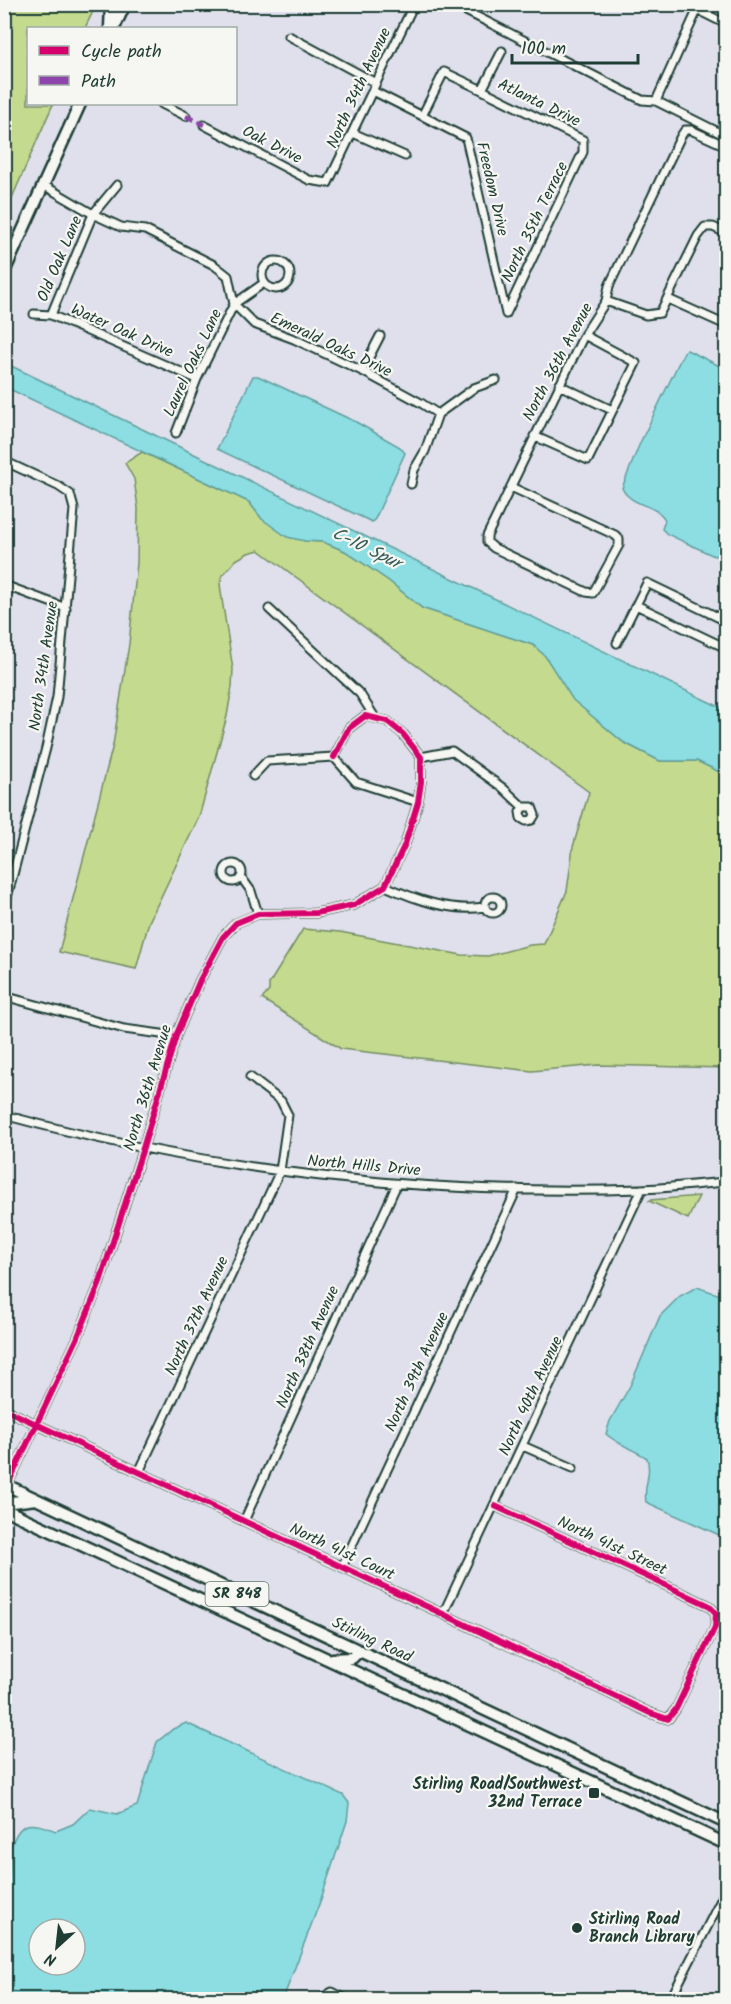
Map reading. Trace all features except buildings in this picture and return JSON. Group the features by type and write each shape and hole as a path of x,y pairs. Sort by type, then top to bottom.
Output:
{"main road":[{"path":"111,4 112,27"},
{"path":"113,27 125,4"},
{"path":"4,272 45,186 80,105"},
{"name":"Stirling Road","path":"6,1485 726,1823"},
{"path":"4,1503 36,1499"},
{"name":"SR 848","path":"4,1509 726,1844"},
{"path":"328,1659 352,1658 359,1651"},
{"path":"458,1719 466,1701"}],"street":[{"name":"North 34th Avenue","path":"328,183 414,4"},
{"path":"452,4 642,100 656,101 726,136"},
{"path":"686,4 699,7 726,24"},
{"path":"656,101 699,7"},
{"path":"289,36 376,83"},
{"path":"482,90 502,51"},
{"name":"Atlanta Drive","path":"422,116 444,72 584,140"},
{"name":"Freedom Drive","path":"373,91 466,138 506,314"},
{"path":"164,105 186,116"},
{"name":"Oak Drive","path":"204,125 309,180 328,183"},
{"name":"North 36th Avenue","path":"511,487 615,535 619,539 619,545 593,593 586,592 494,548 487,542 487,536 584,335 606,301 609,286 681,136 685,130 691,130 726,146"},
{"path":"353,133 405,156"},
{"name":"North 35th Terrace","path":"506,314 583,152 584,140"},
{"name":"Old Oak Lane","path":"51,315 93,214 117,185"},
{"path":"45,186 93,214 121,226 145,230 214,265 228,276 234,304"},
{"path":"606,301 646,315 660,313 698,236 705,227 713,227 726,233"},
{"name":"Laurel Oaks Lane","path":"279,261 288,267 290,278 284,287 273,289 264,283 262,272 268,263 279,261"},
{"name":"Laurel Oaks Lane","path":"176,434 197,379 234,304 264,283"},
{"path":"668,299 726,326"},
{"name":"Emerald Oaks Drive","path":"234,304 254,324 294,339 362,371 438,414"},
{"name":"Water Oak Drive","path":"34,314 51,315 197,379"},
{"path":"534,436 588,460 636,363 584,335"},
{"path":"362,371 380,336"},
{"path":"411,484 414,470 425,451 438,414 474,388 496,380"},
{"path":"559,385 612,410"},
{"name":"North 34th Avenue","path":"4,460 70,494 74,509 57,697 46,748 8,884 4,909"},
{"path":"617,643 647,584 726,621"},
{"path":"4,585 66,608"},
{"path":"636,605 726,648"},
{"path":"269,609 360,694 374,717"},
{"path":"334,757 349,728 365,716 387,721 403,734 421,757 421,783 418,802 405,844 385,886 414,899 466,910 485,907"},
{"path":"421,757 452,751 503,788 523,807"},
{"path":"253,776 267,761 334,757"},
{"path":"334,757 356,782 418,802"},
{"path":"241,877 251,891 258,915"},
{"name":"North 36th Avenue","path":"6,1485 77,1339 99,1285 176,1036 200,980 223,937 236,923 258,915 316,913 354,905 385,886"},
{"path":"4,996 124,1029 176,1036"},
{"name":"North 37th Avenue","path":"139,1472 280,1171 288,1115 281,1101 250,1077"},
{"name":"North Hills Drive","path":"4,1114 143,1148 280,1171 397,1184 517,1189 642,1189 726,1182"},
{"name":"North 38th Avenue","path":"244,1521 397,1184"},
{"name":"North 39th Avenue","path":"342,1567 517,1189"},
{"name":"North 40th Avenue","path":"443,1614 642,1189"},
{"name":"North 41st Court","path":"4,1409 650,1713 669,1719"},
{"path":"523,1446 573,1468"},
{"name":"North 41st Street","path":"495,1506 708,1605 716,1612 715,1627 669,1719"},
{"path":"670,2000 726,1890"},
{"path":"319,2000 332,1992 348,2000"}],"green space":[{"path":"5,4 96,5 85,27 27,27 27,105 53,105 5,214"},
{"path":"142,452 249,502 262,519 305,541 323,542 345,551 389,581 422,608 533,645 545,655 574,700 623,742 660,761 697,761 726,775 726,1068 598,1065 532,1071 341,1049 262,999 269,991 269,984 303,929 340,932 462,955 488,956 530,945 544,944 567,891 573,847 589,792 259,550 236,560 222,576 220,584 233,669 227,716 199,817 149,922 136,969 59,952 113,745 129,644 137,563 138,508 134,479 125,463"},
{"path":"699,1196 688,1219 649,1201 650,1200"}],"water":[{"path":"687,350 726,369 726,537 718,555 714,556 667,534 662,529 665,520 661,515 631,499 622,488 640,443"},
{"name":"C-10 Spur","path":"5,363 726,710 726,775 697,761 660,761 623,742 573,700 545,656 533,645 422,608 389,581 345,551 323,542 287,537 262,519 249,502 5,387"},
{"path":"253,376 258,376 356,422 400,447 405,453 372,522 217,449"},
{"path":"697,1287 726,1297 726,1538 646,1502 649,1470 647,1458 606,1434 610,1421 630,1386 660,1316 680,1296"},
{"path":"186,1723 343,1795 349,1803 347,1821 321,1899 283,1999 5,1999 11,1847 18,1831 34,1824 56,1831 73,1824 90,1808 117,1814 137,1806 157,1742 173,1729"}],"marked path":[{"path":"186,116 204,125"}],"cycle path":[{"path":"7,1486 77,1339 99,1285 176,1036 200,980 223,937 236,923 258,914 316,913 354,905 385,886 405,844 418,802 421,757 403,734 387,721 365,716 349,728 334,757"},
{"path":"4,1409 650,1713 668,1719 676,1709 715,1627 716,1613 708,1605 495,1506"}],"place":[{"name":"Stirling Road/Southwest 32nd Terrace","path":"594,1793"},
{"name":"Stirling Road Branch Library","path":"577,1928"}]}
